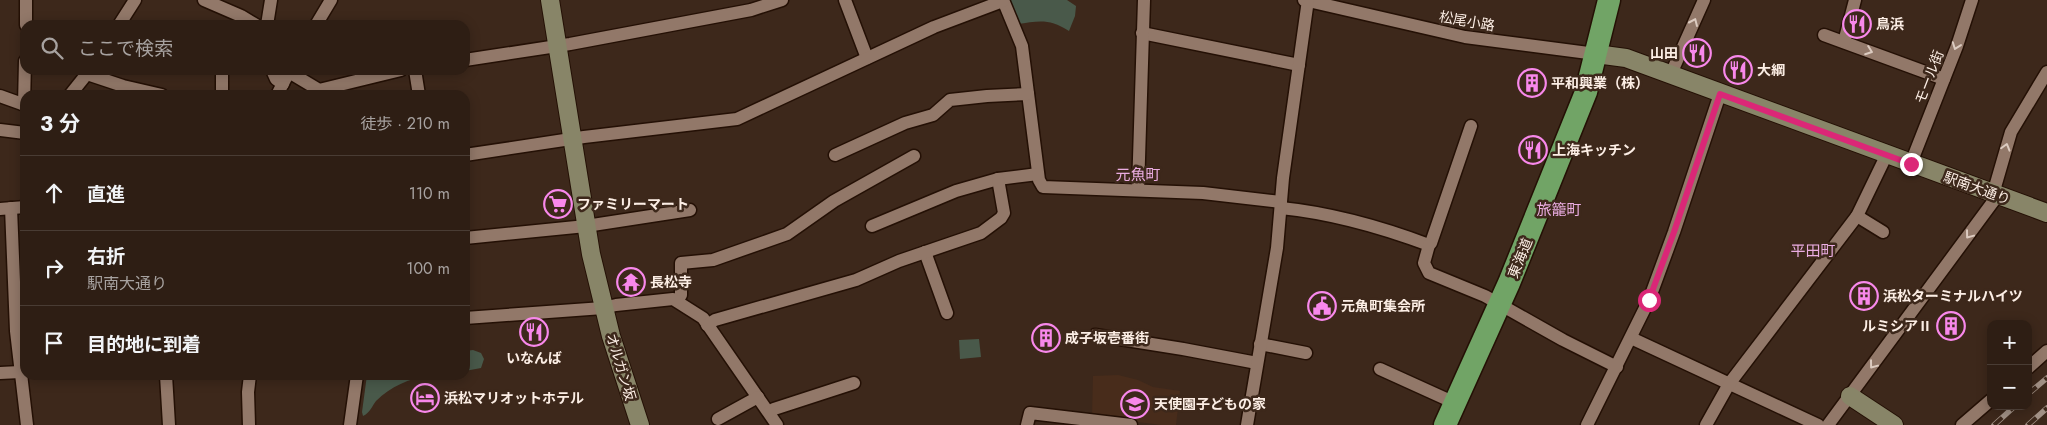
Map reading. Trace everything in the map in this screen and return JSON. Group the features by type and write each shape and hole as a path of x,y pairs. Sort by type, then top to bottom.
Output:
{"highway":[{"name":"東海道","path":"1445,425 1500,304 1586,92 1609,0"}],"street":[{"path":"26,0 26,20"},
{"path":"122,20 135,0"},
{"path":"204,0 239,20"},
{"path":"267,20 272,0"},
{"path":"319,20 331,0"},
{"name":"オルガン坂","path":"550,0 586,226 603,308 620,368 640,425"},
{"path":"470,59 558,46 751,10 782,0"},
{"path":"845,0 868,58"},
{"path":"470,154 572,139 737,119 934,27 1003,0 1022,46 1038,174 1043,186 1203,193 1281,205 1334,216 1405,236 1428,245"},
{"path":"1138,190 1144,0"},
{"path":"1247,425 1277,248 1307,0"},
{"name":"松尾小路","path":"1307,0 1465,37 1596,54"},
{"path":"1670,76 1704,0"},
{"path":"1844,42 1855,0"},
{"name":"モール街","path":"1911,164 1972,0"},
{"path":"1142,33 1299,65"},
{"path":"1824,35 1944,79"},
{"name":"駅南大通り","path":"1596,54 1626,58 1670,76 2047,213"},
{"path":"1828,425 1996,194 2011,132 2047,72"},
{"path":"25,75 25,90"},
{"path":"74,90 87,75"},
{"path":"96,75 123,86 140,90"},
{"path":"222,75 222,90"},
{"path":"274,75 276,79 283,84"},
{"path":"279,90 287,75"},
{"path":"295,75 319,90 380,75"},
{"path":"416,75 418,90"},
{"path":"834,155 905,123 933,115 950,100 1028,94"},
{"path":"1587,425 1649,300 1720,94"},
{"path":"0,96 20,103"},
{"path":"1471,126 1431,243 1428,245 1424,263 1429,273 1500,304 1563,340 1617,367"},
{"path":"0,130 20,132"},
{"path":"1706,425 1729,384 1857,216 1887,154"},
{"path":"677,301 681,295 681,263 713,260 786,234 834,200 914,156"},
{"path":"872,226 956,191 998,179 1038,174"},
{"path":"707,325 715,320 856,280 925,252 982,233 1001,218 1004,213 998,179"},
{"path":"20,207 6,208 20,350"},
{"path":"470,238 586,226 690,210"},
{"path":"1857,216 1883,232"},
{"path":"925,252 948,313"},
{"path":"470,318 603,308 673,298 703,318 777,425"},
{"path":"1095,335 1257,363"},
{"path":"1631,338 1818,425"},
{"path":"1260,344 1306,353"},
{"path":"2032,365 2047,352"},
{"path":"1380,369 1455,403"},
{"path":"0,373 20,370"},
{"path":"23,380 27,425"},
{"path":"166,380 169,425"},
{"path":"249,380 249,425"},
{"path":"350,425 356,380"},
{"path":"769,412 854,383"},
{"path":"1850,396 1894,425"},
{"path":"718,419 758,397"},
{"path":"1962,425 1987,403"},
{"path":"1027,425 1030,413 1131,425"}],"shaded area":[{"name":"天使園子どもの家","path":"1118,375 1138,380 1153,387 1180,391 1176,425 1161,425 1092,416 1093,376"}],"green space":[{"path":"1007,0 1067,0 1076,6 1075,16 1069,31 1050,22 1038,21 1017,24"},
{"path":"979,339 981,357 960,359 959,340"},
{"path":"470,350 481,353 484,359 481,368 470,370"},
{"path":"366,380 410,380 394,387 382,396 365,415 363,416"}],"railway":[{"path":"2032,391 2047,378"},
{"path":"2028,425 2047,408"},
{"path":"1994,425 2011,410"}],"place":[{"name":"鳥浜","path":"1857,24"},
{"name":"山田","path":"1697,53"},
{"name":"大綱","path":"1738,70"},
{"name":"平和興業（株）","path":"1532,83"},
{"name":"上海キッチン","path":"1533,150"},
{"name":"ファミリーマート","path":"558,204"},
{"name":"長松寺","path":"631,282"},
{"name":"浜松ターミナルハイツ","path":"1864,296"},
{"name":"元魚町集会所","path":"1322,306"},
{"name":"ルミシアⅡ","path":"1951,326"},
{"name":"いなんば","path":"534,332"},
{"name":"成子坂壱番街","path":"1046,338"},
{"name":"浜松マリオットホテル","path":"425,398"},
{"name":"天使園子どもの家","path":"1135,404"}],"district":[{"name":"元魚町","path":"1138,175"},
{"name":"旅籠町","path":"1559,210"},
{"name":"平田町","path":"1813,251"}],"route":[{"path":"1649,300 1720,94 1911,164"}]}
